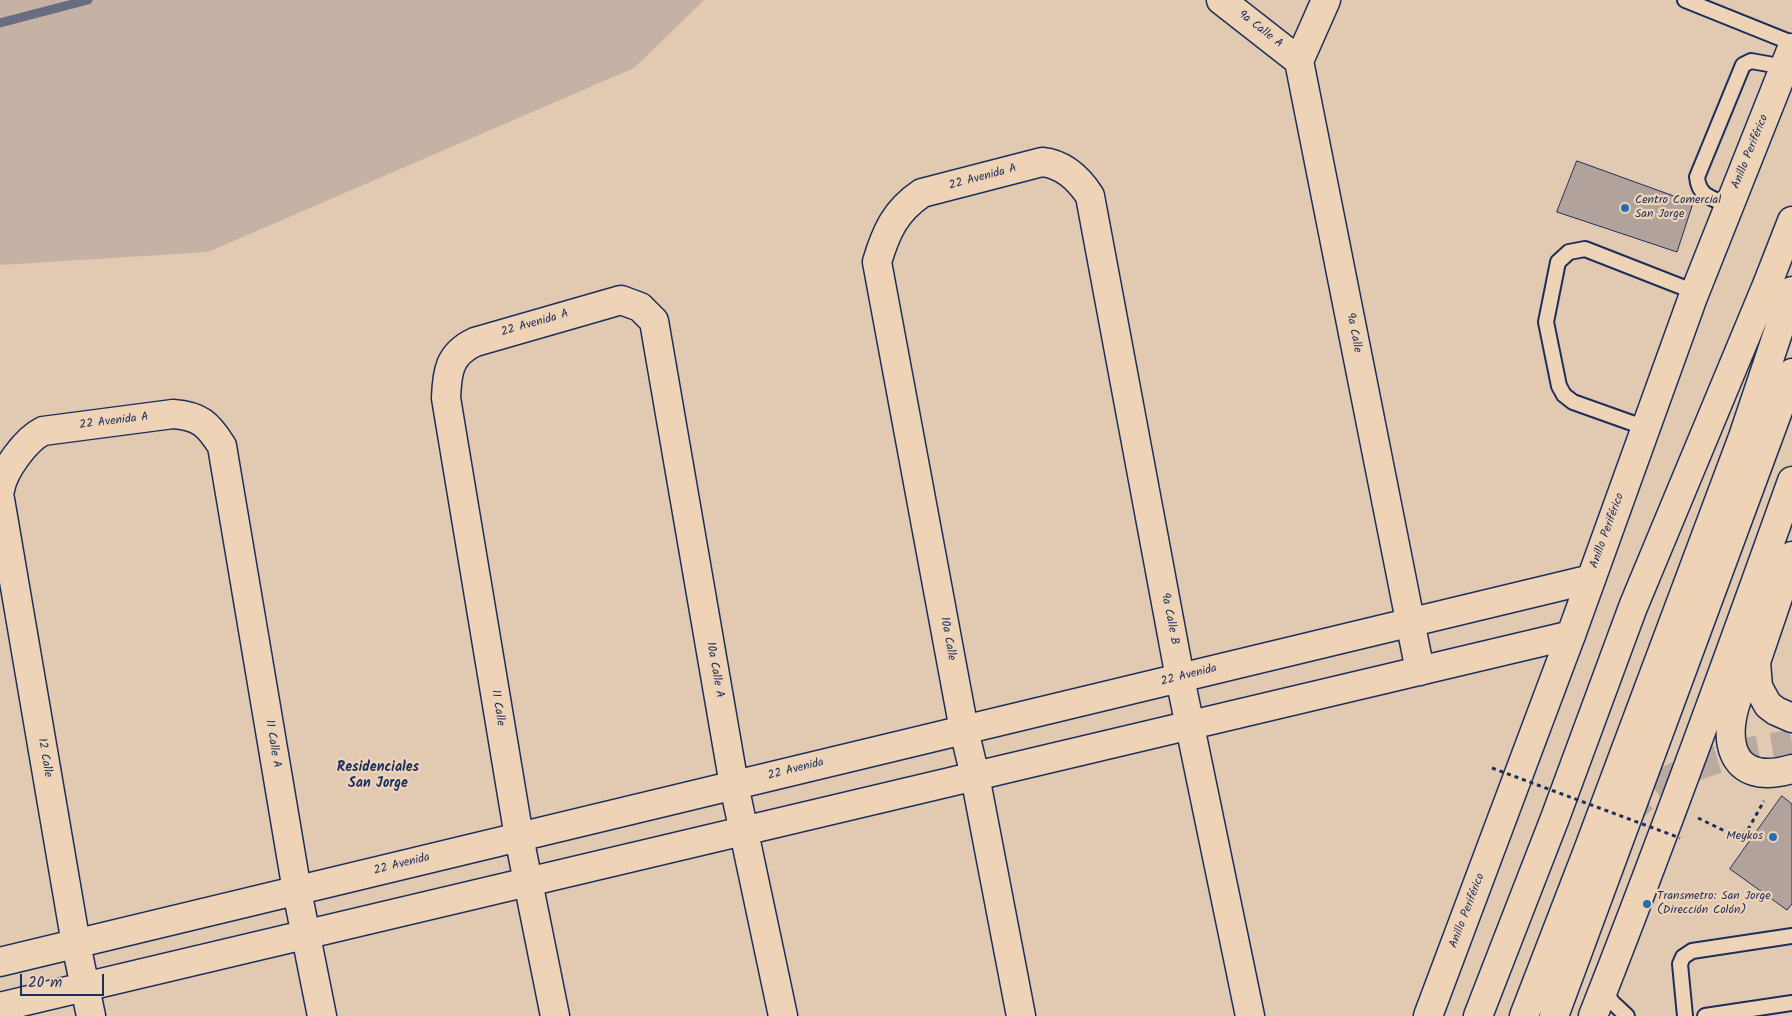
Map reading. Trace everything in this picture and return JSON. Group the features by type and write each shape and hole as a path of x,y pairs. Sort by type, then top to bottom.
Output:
{"main road":[{"name":"9a Calle A","path":"1221,0 1299,61"},
{"path":"1299,61 1326,0"},
{"name":"Anillo Periférico","path":"1428,1016 1571,636 1695,292 1790,53"},
{"name":"9a Calle","path":"1299,61 1420,671"},
{"name":"22 Avenida A","path":"877,262 882,244 896,217 906,206 922,194 1042,162 1059,166 1078,180 1090,196 1095,221"},
{"path":"1478,1016 1633,607 1767,285 1792,220"},
{"name":"9a Calle B","path":"1095,221 1180,678 1250,1016"},
{"name":"10a Calle","path":"877,262 964,730 975,776 1021,1016"},
{"path":"1524,1016 1743,437 1792,291"},
{"name":"22 Avenida A","path":"446,398 447,373 450,366 464,348 475,342 621,300 640,307 654,321"},
{"name":"10a Calle A","path":"654,321 734,785 783,1016"},
{"path":"1554,1016 1792,372"},
{"name":"11 Calle","path":"446,398 519,837 555,1016"},
{"name":"22 Avenida A","path":"0,490 3,478 13,461 40,432 173,414 196,418 210,429 222,446 227,471"},
{"name":"11 Calle A","path":"227,471 296,891 322,1016"},
{"path":"1593,1016 1686,776 1792,481"},
{"name":"12 Calle","path":"0,499 76,944 91,1016"},
{"path":"1786,771 1768,773 1748,770 1736,758 1730,741 1732,716 1741,689 1756,662 1792,556"},
{"name":"22 Avenida","path":"0,962 1591,579"},
{"path":"0,1007 1571,636"},
{"path":"1756,662 1758,687 1768,704 1776,711 1792,718"},
{"path":"1587,853 1620,820"}],"lane":[{"path":"1685,0 1790,53"},
{"path":"1729,206 1704,195 1698,188 1697,177 1743,65 1752,61 1790,53"},
{"path":"1646,428 1573,402 1564,395 1559,386 1546,322 1558,262 1569,252 1585,249 1695,292"},
{"path":"1685,1016 1680,964 1684,957 1692,951 1792,936"},
{"path":"1604,989 1612,1002 1627,1016"},
{"path":"1705,1016 1792,1003"}],"path":[{"path":"1492,768 1680,838"},
{"path":"1702,819 1735,836 1747,831 1786,771"}],"shaded area":[{"path":"0,0 704,0 634,68 208,252 0,265"}],"building":[{"name":"Centro Comercial San Jorge","path":"1577,161 1693,203 1677,252 1557,212"},
{"name":"Meykos","path":"1782,796 1792,804 1792,904 1787,910 1730,869"}],"waterway":[{"path":"0,23 88,0"}],"tunnel":[{"path":"1623,817 1658,787 1694,768 1758,749 1792,744"}],"place":[{"name":"Centro Comercial San Jorge","path":"1625,208"},
{"name":"Meykos","path":"1773,837"},
{"name":"Transmetro: San Jorge (Dirección Colón)","path":"1647,904"}],"district":[{"name":"Residenciales San Jorge","path":"378,778"}]}
